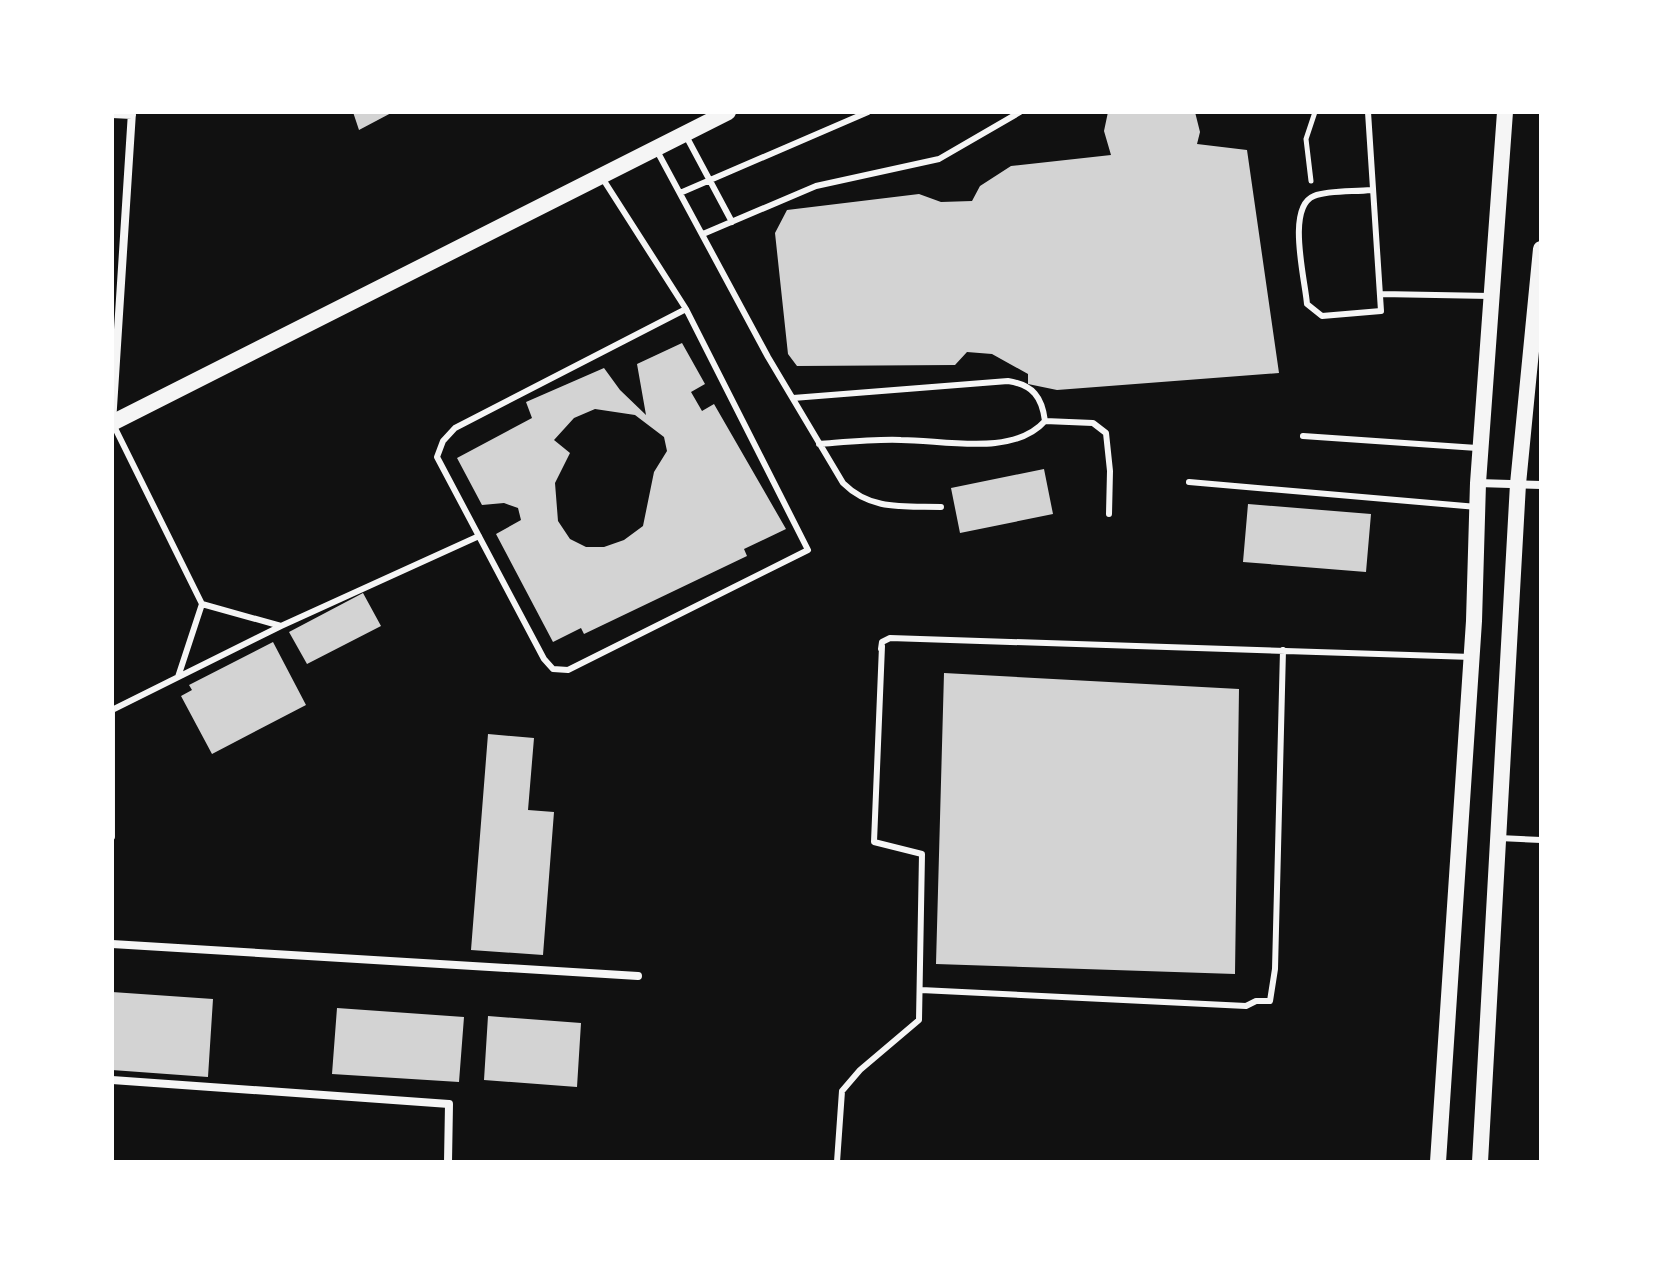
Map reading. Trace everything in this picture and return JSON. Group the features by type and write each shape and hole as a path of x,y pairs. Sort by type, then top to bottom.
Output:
{"main road":[{"path":"112,423 728,112"},
{"path":"1438,1162 1472,657 1478,483 1505,112"},
{"path":"1480,1162 1518,484 1541,249"}],"street":[{"path":"112,114 132,114 112,423"},
{"path":"1478,483 1541,485"},
{"path":"112,944 638,976"},
{"path":"112,1080 449,1104 448,1162"}],"lane":[{"path":"680,193 868,112"},
{"path":"703,234 816,186 939,159 1020,112"},
{"path":"1368,112 1381,311 1322,316 1307,304 1298,219 1302,205 1314,196 1371,190"},
{"path":"685,134 732,222"},
{"path":"656,148 843,483 859,499 877,505 941,507"},
{"path":"601,176 686,309 808,550 568,670 553,669 544,659 437,457 443,441 455,428 686,309"},
{"path":"1381,294 1492,296"},
{"path":"793,398 1008,381 1023,384 1036,393 1045,421"},
{"path":"819,444 898,440 1009,441 1035,433 1045,421"},
{"path":"1045,421 1093,423 1106,433 1109,514"},
{"path":"112,423 202,604 178,677"},
{"path":"1303,436 1481,448"},
{"path":"1189,482 1477,507"},
{"path":"112,837 112,710 281,626 479,536"},
{"path":"202,604 281,626"},
{"path":"837,1162 842,1091 860,1070 919,1020 922,854 874,842 882,646 890,638 1472,657"},
{"path":"921,990 1246,1006 1256,1001 1270,1001 1275,969 1283,650"},
{"path":"1496,837 1541,840"}],"path":[{"path":"1314,196 1306,159 1306,139 1315,112"}],"building":[{"path":"353,112 393,112 359,130"},
{"path":"1108,112 1195,112 1200,132 1197,144 1247,150 1279,373 1057,390 1028,384 1028,374 992,354 967,352 955,365 797,366 788,354 775,233 787,210 919,194 941,202 972,201 980,186 1011,166 1111,155 1104,131"},
{"path":"682,343 705,384 691,392 702,411 714,404 786,529 744,549 747,556 584,634 581,628 553,642 496,534 521,520 518,508 504,503 482,505 457,458 532,418 526,402 604,368 620,390 646,415 637,364","holes":["595,409 635,415 664,437 667,451 654,472 643,526 624,540 604,547 586,547 570,539 558,521 555,483 570,453 554,440 574,418"]},
{"path":"1044,469 1053,514 960,533 951,488"},
{"path":"1248,504 1371,514 1366,572 1243,562"},
{"path":"363,593 381,626 307,664 289,632"},
{"path":"273,642 306,705 212,754 181,696 192,690 189,685"},
{"path":"944,673 1239,689 1235,974 936,964"},
{"path":"488,734 534,738 528,810 554,812 543,955 471,950"},
{"path":"112,992 213,999 208,1077 112,1070"},
{"path":"337,1008 464,1017 459,1082 332,1074"},
{"path":"488,1016 581,1023 577,1087 484,1080"}]}
